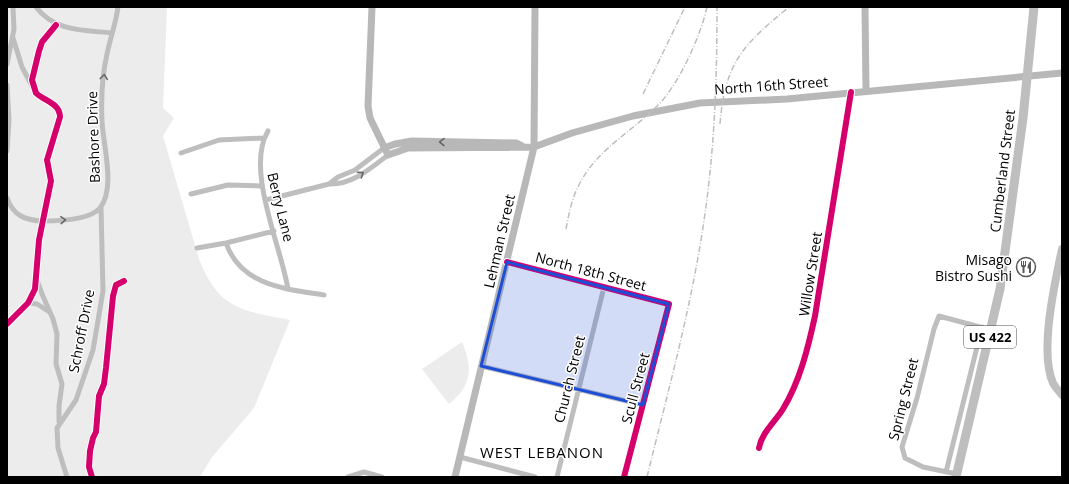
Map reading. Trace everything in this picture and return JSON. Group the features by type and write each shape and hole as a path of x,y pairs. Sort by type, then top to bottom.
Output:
{"highway":[{"name":"Cumberland Street","path":"957,476 991,330 1005,260 1034,7"}],"main road":[{"path":"372,7 368,106 370,118 386,151"},
{"name":"Lehman Street","path":"455,477 534,147 536,7"},
{"path":"865,7 866,91"},
{"name":"North 16th Street","path":"386,151 408,148 513,149 522,146 534,147 603,124 669,108 700,103 786,99 1062,74"}],"street":[{"path":"7,64 12,37 13,7"},
{"path":"36,7 44,17 56,25 112,33"},
{"name":"Bashore Drive","path":"100,207 106,196 108,180 102,121 103,84 106,56 118,7"},
{"path":"30,78 42,42 56,25"},
{"path":"7,324 28,303 35,289 42,221 51,181 47,160 58,124 60,111 53,104 40,97 34,89 12,37"},
{"path":"7,85 9,120 7,151"},
{"name":"Willow Street","path":"759,448 762,438 783,409 808,348 815,316 851,92"},
{"name":"Berry Lane","path":"268,131 264,138 260,156 262,186 288,289"},
{"path":"181,153 219,140 264,138"},
{"name":"North 16th Street","path":"266,200 352,180 386,151"},
{"path":"191,194 228,185 262,186"},
{"path":"7,198 17,215 25,219 42,221 78,218 95,212 100,207"},
{"name":"Schroff Drive","path":"60,422 72,408 76,400 84,382 93,350 103,291 100,207"},
{"path":"197,248 226,243 274,231"},
{"path":"226,243 234,259 250,275 265,283 288,289 324,295"},
{"name":"North 18th Street","path":"507,262 669,304"},
{"name":"Schroff Drive","path":"37,277 57,334 56,364 62,384 58,410 60,422"},
{"name":"Church Street","path":"557,477 604,287"},
{"path":"28,303 37,304 50,312"},
{"name":"Scull Street","path":"624,477 669,304"},
{"name":"Spring Street","path":"957,476 923,467 905,458 902,448 917,398 934,329 939,316 982,327"},
{"path":"946,472 982,327 991,330"},
{"path":"481,366 643,405"},
{"path":"60,422 57,428 57,441 67,477"},
{"path":"460,458 535,477"},
{"path":"348,477 364,472 382,477"}],"highlighted area":[{"path":"507,262 669,304 643,405 481,366"}],"shaded area":[{"path":"7,7 167,7 163,108 174,118 163,136 199,259 214,288 233,304 258,314 290,320 254,408 212,457 200,477 7,477"},
{"path":"462,342 468,360 468,376 462,390 449,404 422,369"}],"waterway":[{"path":"1062,249 1052,298 1048,336 1049,370 1053,383 1062,395"}],"railway":[{"path":"643,94 685,7"},
{"path":"566,229 575,194 588,171 607,149 661,102 675,82 695,44 707,7"},
{"path":"647,477 688,308 701,240 709,181 713,132 716,82 717,7"},
{"path":"720,124 726,85 739,56 748,44 789,7"}],"cycle path":[{"path":"7,324 28,303 35,289 39,240 51,181 47,160 60,117 55,105 36,93 32,80 42,42 56,25"},
{"path":"759,448 763,437 780,414 789,398 803,364 815,316 851,92"},
{"path":"507,262 669,304 624,477"},
{"path":"92,477 89,467 90,451 96,432 99,396 104,384 113,296 116,285 124,281"}],"place":[{"name":"Misago Bistro Sushi","path":"1026,267"}],"district":[{"name":"WEST LEBANON","path":"542,452"}]}
